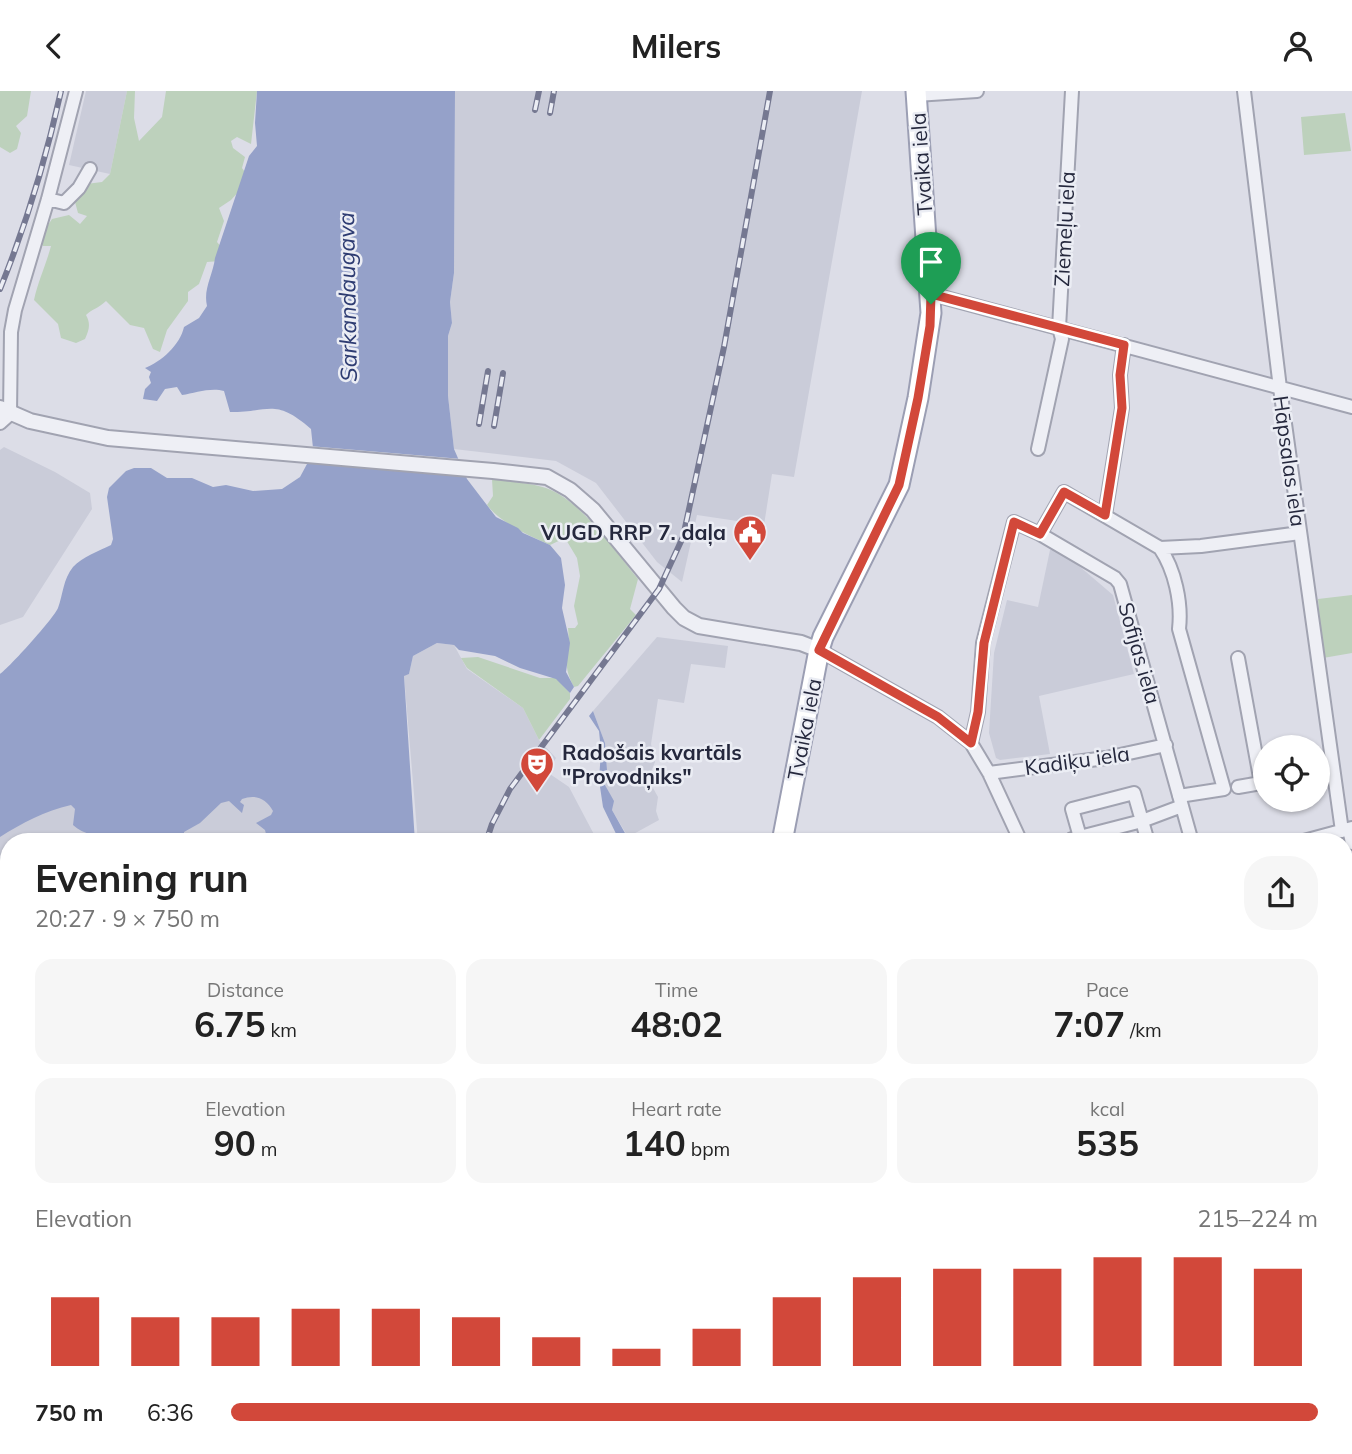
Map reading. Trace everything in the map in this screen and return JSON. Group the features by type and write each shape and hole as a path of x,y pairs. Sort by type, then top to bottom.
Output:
{"main road":[{"name":"Tvaika iela","path":"784,833 819,650 899,485 920,386 930,326 931,294 916,93"}],"street":[{"path":"76,91 10,332 3,415 108,438 548,477 584,501 674,608 691,623 712,630 801,643 819,650 938,717 971,743 989,773 1017,833"},
{"path":"916,93 977,91"},
{"name":"Ziemeļu iela","path":"1038,449 1062,339 1059,328 1072,91"},
{"name":"Hāpsalas iela","path":"1244,91 1280,388 1333,774 1348,829"},
{"path":"48,199 64,202 79,188 90,169"},
{"path":"931,294 1352,407"},
{"path":"1105,515 1122,408 1120,375 1124,345"},
{"path":"1040,534 1064,492 1160,548 1168,558 1181,610 1179,629 1224,789 1181,801 1142,821 1095,833"},
{"name":"Sofijas iela","path":"971,743 978,712 984,643 1014,522 1040,534 1115,578 1120,584 1190,833"},
{"path":"1160,548 1201,546 1300,533"},
{"path":"1238,658 1253,735"},
{"name":"Kadiķu iela","path":"989,773 1106,758 1166,745"},
{"path":"1238,787 1253,785"},
{"path":"1075,833 1072,810 1134,793 1145,833"}],"shaded area":[{"path":"86,91 127,91 110,174 69,165"},
{"path":"455,91 862,91 794,477 772,474 764,525 697,515 682,582 657,562 596,483 556,461 454,449 448,396 448,336 452,323 450,302 454,273"},
{"path":"4,447 90,493 92,509 23,617 0,625 0,450"},
{"path":"1058,548 1113,595 1134,674 1039,696 1050,754 1000,760 996,758 989,733 994,653 1007,600 1038,607 1050,550"},
{"path":"657,637 728,646 725,668 691,664 684,703 658,699 651,744 655,762 648,779 658,797 656,811 659,820 635,833 626,833 612,810 613,801 601,778 601,774 607,770 605,743 593,711"},
{"path":"437,643 454,645 467,669 523,708 539,740 556,758 547,772 569,787 593,833 417,833 404,675 409,674 413,656"},
{"path":"266,788 285,833 168,833 201,803"},
{"path":"74,795 114,833 0,833 0,824"}],"green space":[{"path":"0,91 31,91 27,116 16,126 21,133 17,149 10,153 0,147"},
{"path":"127,91 135,91 134,118 139,141 162,117 166,91 257,91 251,144 237,137 231,141 233,148 245,157 242,168 250,179 231,200 219,208 224,221 217,242 223,249 220,261 207,262 199,284 188,292 188,301 167,330 160,352 153,349 144,328 130,325 106,301 86,315 88,333 85,339 76,343 61,338 58,324 34,300 51,246 43,246 39,239 52,219 69,215 80,224 87,216 78,213 75,202 86,184 102,182 110,174"},
{"path":"1345,113 1351,151 1304,155 1301,117"},
{"path":"492,479 533,484 559,494 584,514 638,579 630,609 636,615 578,686 574,687 567,664 568,628 575,628 578,624 574,606 580,576 577,558 565,538 550,545 516,528 493,512 487,505 493,496"},
{"path":"1352,595 1352,653 1323,658 1318,599"},
{"path":"478,657 540,678 556,678 570,693 570,699 539,740 523,708 467,668 461,658"}],"water":[{"name":"Sarkandaugava","path":"257,91 455,91 454,273 450,302 452,323 448,336 448,396 454,449 467,479 496,517 550,545 561,558 565,585 562,608 570,643 566,672 574,687 570,693 556,679 520,668 495,656 459,650 454,645 437,643 413,656 409,674 404,676 414,833 266,833 256,823 271,815 273,811 264,800 251,797 240,802 244,805 242,813 229,801 221,803 200,823 184,833 88,833 73,825 75,809 71,805 34,818 7,833 0,833 0,674 31,643 55,613 73,567 86,557 111,545 113,539 107,497 109,488 126,471 151,468 167,478 192,478 213,487 226,485 253,491 282,489 300,477 313,448 311,429 299,419 289,413 272,409 230,412 224,391 208,390 182,395 177,387 165,389 157,401 143,399 145,389 151,383 151,372 145,368 169,352 184,327 199,318 207,306 207,288 215,258 249,156 257,146"},
{"path":"593,711 605,743 607,770 601,774 601,778 614,801 612,810 625,833 616,833 603,807 599,780 599,731 589,716"}],"pier":[{"path":"309,446 462,459 470,477 303,463"}],"railway":[{"path":"0,289 35,191 61,91"},
{"path":"535,110 539,91"},
{"path":"550,113 554,91"},
{"path":"489,833 510,789 659,589 683,537 724,347 770,91"},
{"path":"479,424 488,371"},
{"path":"494,426 503,373"}],"place":[{"name":"VUGD RRP 7. daļa","path":"750,562"},
{"name":"Radošais kvartāls \"Provodņiks\"","path":"537,794"}],"route":[{"path":"931,294 1124,345 1120,375 1122,408 1105,515 1064,492 1040,534 1014,522 984,643 978,712 971,743 938,717 819,650 899,485 918,398 931,304 931,294"}]}
